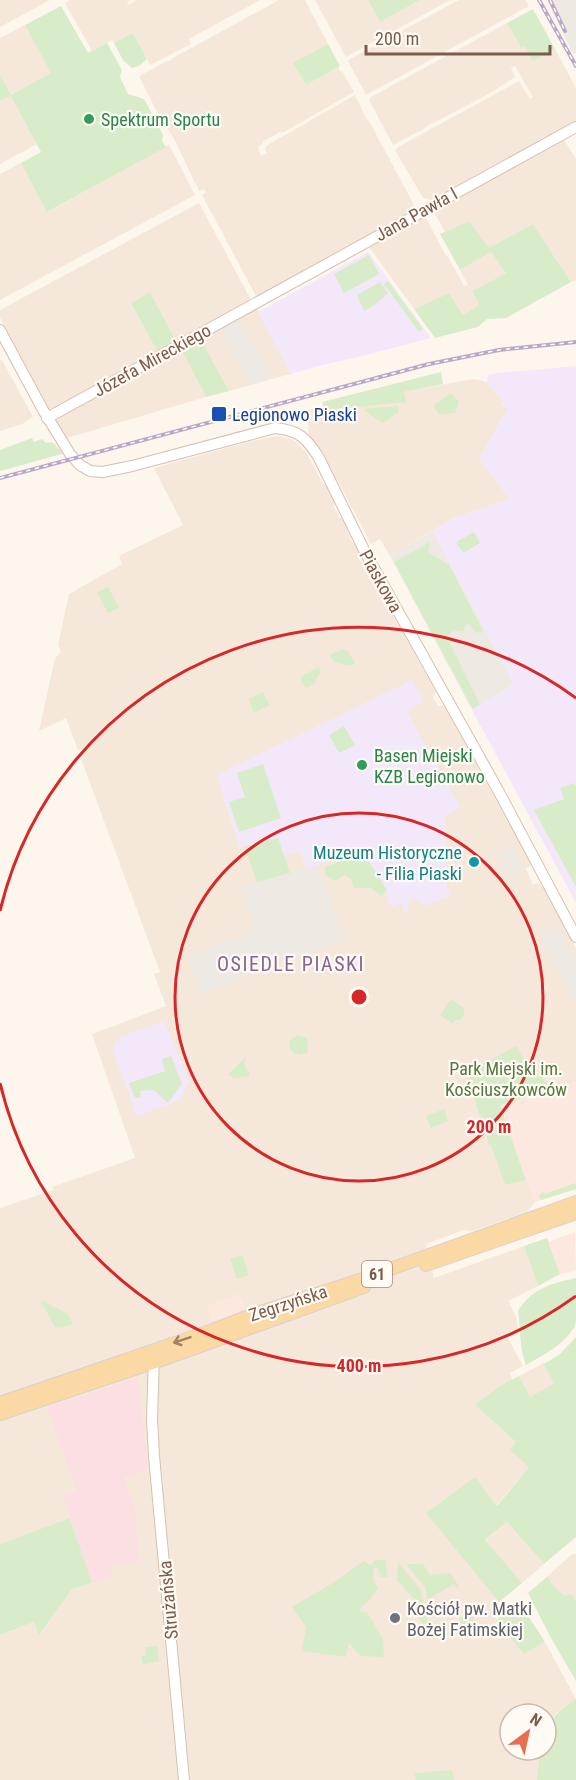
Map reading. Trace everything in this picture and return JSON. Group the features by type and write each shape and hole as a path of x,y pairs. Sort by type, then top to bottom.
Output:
{"main road":[{"name":"Zegrzyńska","path":"0,1414 254,1314 360,1280 576,1202"},
{"name":"Zegrzyńska","path":"0,1403 149,1357 576,1213"}],"street":[{"name":"Jana Pawła I","path":"256,303 576,127"},
{"name":"Józefa Mireckiego","path":"47,418 256,303"},
{"path":"0,330 47,418"},
{"name":"Piaskowa","path":"47,418 73,459 81,466 97,473 109,472 274,428 296,433 310,443 375,572 499,792 576,937"},
{"name":"Strużańska","path":"149,1357 154,1405 152,1419 184,1780"}],"shaded area":[{"path":"0,0 50,0 0,27"},
{"path":"71,0 131,0 127,2 128,5 137,0 260,0 189,39 191,44 150,65 133,33 114,43 112,40 92,51 65,3"},
{"path":"279,0 305,0 328,44 294,63 306,85 338,67 354,92 262,142 263,144 258,147 261,156 267,153 266,146 355,95 414,205 412,210 258,297 202,195 206,192 204,189 199,191 174,139 139,76"},
{"path":"315,0 368,0 380,22 420,0 450,0 346,57"},
{"path":"459,0 525,0 529,6 366,95 348,61"},
{"path":"547,0 576,0 576,53 573,54"},
{"path":"507,23 520,47 524,46 533,60 555,49 576,88 576,121 431,200 423,198 395,150 398,147 519,81 530,99 533,97 515,66 511,68 515,77 485,96 393,145 369,100"},
{"path":"25,25 52,73 11,95 0,75 0,38"},
{"path":"11,95 37,144 0,164 0,101"},
{"path":"564,140 576,159 576,280 571,282 533,224 489,249 469,221 445,232 434,212"},
{"path":"169,145 195,195 0,300 0,174 21,163 48,212"},
{"path":"199,203 251,300 176,341 150,292 131,303 157,351 52,409 48,407 0,317 0,310"},
{"path":"425,216 464,286 468,285 460,270 491,252 506,273 472,291 479,305 463,315 449,293 414,309 369,247"},
{"path":"368,252 431,338 291,374 258,312"},
{"path":"257,308 291,374 272,379 239,318"},
{"path":"239,318 272,379 251,385 220,328"},
{"path":"220,328 251,385 229,391 200,338"},
{"path":"181,349 206,397 67,438 56,420 57,416"},
{"path":"2,360 33,417 22,424 0,431 0,361"},
{"path":"576,366 576,903 472,710 514,684 433,531 454,518 510,499 479,459 508,409 501,404 504,400 486,383 489,374"},
{"path":"473,379 484,381 504,400 501,404 508,409 479,459 510,499 454,518 390,556 380,539 371,544 319,447 309,435 307,410"},
{"path":"278,436 291,439 306,452 334,500 334,507 359,551 359,559 375,583 436,692 433,697 438,706 444,706 530,863 526,868 533,885 538,883 546,890 576,948 576,1082 552,1090 540,1075 481,1118 489,1145 507,1185 527,1179 535,1202 527,1212 473,1231 464,1230 426,1244 434,1278 524,1246 538,1286 508,1301 516,1316 518,1330 507,1336 523,1366 510,1373 512,1380 498,1387 475,1405 517,1443 529,1467 496,1506 427,1513 499,1602 495,1622 524,1654 545,1642 576,1699 558,1712 558,1702 498,1702 498,1762 539,1762 537,1780 0,1780 0,1635 34,1622 40,1634 72,1589 92,1583 70,1519 0,1544 0,1208 135,1158 92,1034 166,1006 154,974 160,972 81,759 85,757 82,749 78,750 66,718 39,731 55,658 61,652 58,645 69,594 122,564 119,556 183,525 154,468"},
{"path":"433,531 514,684 472,710 390,556"},
{"path":"412,680 424,701 407,712 460,807 444,816 446,828 445,881 450,896 424,906 414,898 409,901 408,912 405,913 401,903 391,907 383,884 361,853 354,857 345,857 306,868 300,851 284,856 277,838 239,848 217,775"},
{"path":"512,845 524,866 523,869 507,875 496,854"},
{"path":"317,865 345,939 201,994 188,956 255,930 239,887"},
{"path":"557,926 560,933 566,930 568,934 562,937 570,952 576,949 576,954 572,956 576,963 576,1004 540,936"},
{"path":"164,1021 189,1081 180,1100 137,1116 113,1051 115,1043 120,1037"},
{"path":"576,1082 576,1189 535,1202 500,1105"},
{"path":"575,1232 576,1271 560,1274 549,1242"},
{"path":"239,1294 246,1310 213,1322 207,1306"},
{"path":"544,1363 555,1384 530,1398 519,1376"},
{"path":"138,1378 148,1469 124,1477 135,1511 139,1562 112,1565 113,1576 92,1583 63,1496 77,1491 47,1407"},
{"path":"507,1522 544,1564 522,1583 485,1541"},
{"path":"576,1554 576,1600 572,1594 565,1597 548,1576 571,1555"}],"green space":[{"path":"368,0 420,0 380,22"},
{"name":"Spektrum Sportu","path":"61,6 88,53 107,43 122,70 120,77 128,94 144,99 163,135 162,141 166,147 47,212 21,163 41,152 11,96 0,101 0,75 11,95 51,73 25,25"},
{"path":"533,9 555,49 533,61 524,46 521,48 507,23"},
{"path":"133,33 147,59 139,66 132,68 123,60 114,43"},
{"path":"328,44 340,66 306,85 293,63"},
{"path":"469,221 489,248 533,224 571,282 506,318 487,319 478,327 435,338 414,309 449,293 463,315 479,305 472,291 506,273 491,252 460,270 440,234"},
{"path":"369,255 379,274 344,293 334,274"},
{"path":"388,281 423,329 419,332 384,284"},
{"path":"380,282 388,293 364,311 357,295"},
{"path":"150,292 176,341 157,351 131,303"},
{"path":"200,338 229,391 206,397 181,349"},
{"path":"441,372 443,384 404,392 406,402 324,410 322,402"},
{"path":"451,393 459,402 455,413 439,414 433,406"},
{"path":"399,406 398,412 383,423 364,409"},
{"path":"32,438 34,442 42,439 46,443 52,442 62,454 0,471 0,450"},
{"path":"474,532 480,543 463,553 456,542"},
{"path":"430,542 428,552 449,565 483,631 476,633 469,623 465,625 464,631 454,630 447,637 480,705 473,709 394,562"},
{"path":"108,587 119,608 108,613 97,592"},
{"path":"343,649 347,650 355,663 350,666 334,662 330,655"},
{"path":"318,667 321,671 314,684 306,688 301,680 302,676"},
{"path":"263,692 270,705 254,713 248,699"},
{"path":"344,726 355,745 339,753 329,735"},
{"path":"263,764 281,818 239,832 229,802 245,797 237,773"},
{"path":"574,783 576,787 576,887 534,810 564,799 560,788"},
{"path":"278,838 290,873 257,882 244,847"},
{"path":"366,857 387,890 381,896 371,888 354,888 351,879 345,875 335,881 325,875 325,867 348,859"},
{"path":"451,999 464,1008 464,1015 460,1020 455,1020 453,1024 440,1015"},
{"path":"298,1035 307,1038 308,1052 301,1055 293,1053 289,1047 290,1040"},
{"name":"Park Miejski im. Kościuszkowców","path":"516,1046 534,1077 540,1075 552,1090 500,1105 526,1180 507,1185 489,1145 466,1073"},
{"path":"171,1056 182,1084 168,1103 154,1090 140,1091 141,1097 135,1098 129,1083 165,1071 162,1059"},
{"path":"245,1058 244,1063 250,1075 245,1078 244,1076 236,1078 228,1074"},
{"path":"444,1109 448,1121 431,1128 426,1116"},
{"path":"576,1183 576,1189 541,1200 539,1196 543,1191 544,1194"},
{"path":"547,1238 560,1274 538,1286 524,1246"},
{"path":"242,1255 249,1275 237,1279 230,1259"},
{"path":"576,1278 576,1322 573,1329 562,1342 526,1365 521,1345 518,1311 529,1297 543,1288"},
{"path":"41,1302 68,1314 73,1324 60,1328 55,1327"},
{"path":"576,1337 576,1537 544,1564 507,1522 485,1540 522,1583 499,1602 426,1513 475,1477 497,1506 529,1467 510,1450 516,1442 475,1405 498,1387 519,1376 530,1397 554,1384 544,1364 560,1354"},
{"path":"70,1518 92,1583 72,1589 39,1635 34,1622 0,1635 0,1544"},
{"path":"375,1560 386,1560 387,1577 381,1577 378,1568 374,1568 373,1579 378,1589 361,1607 360,1612 367,1612 383,1639 384,1657 360,1656 349,1643 346,1657 302,1651 306,1627 292,1607 364,1561 370,1565"},
{"path":"398,1562 420,1589 431,1637 412,1607 418,1603 397,1581"},
{"path":"406,1564 423,1564 430,1575 450,1573 459,1586 456,1588 454,1584 428,1599 425,1587"},
{"path":"548,1576 564,1596 572,1594 576,1600 576,1681 528,1593"},
{"path":"519,1601 545,1642 524,1654 495,1621"},
{"path":"468,1612 476,1622 458,1636 451,1626"},
{"path":"157,1646 159,1661 143,1665 141,1656 146,1655 145,1647"},
{"path":"576,1699 576,1780 537,1780 539,1762 558,1762 558,1712"},
{"path":"452,1770 454,1780 416,1780 414,1773"}],"railway":[{"path":"539,0 576,66"},
{"path":"550,0 565,31"},
{"path":"0,478 429,364 499,350 576,342"}],"place":[{"name":"Spektrum Sportu","path":"89,119"},
{"name":"Legionowo Piaski","path":"219,414"},
{"name":"Basen Miejski KZB Legionowo","path":"362,765"},
{"name":"Muzeum Historyczne - Filia Piaski","path":"474,862"},
{"name":"Kościół pw. Matki Bożej Fatimskiej","path":"395,1618"}],"district":[{"name":"OSIEDLE PIASKI","path":"291,964"}]}
